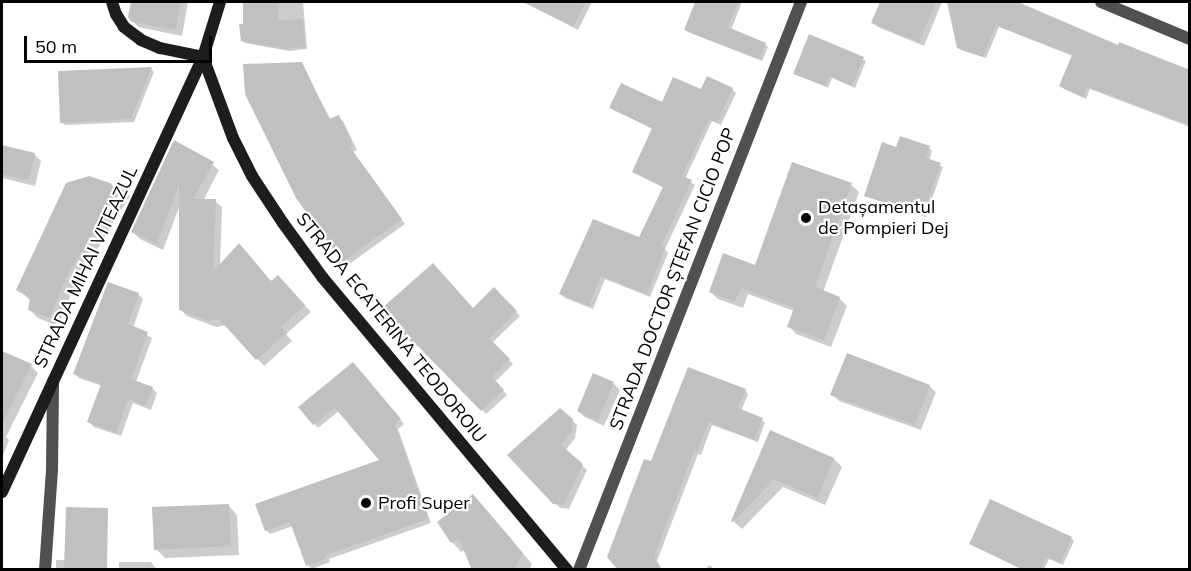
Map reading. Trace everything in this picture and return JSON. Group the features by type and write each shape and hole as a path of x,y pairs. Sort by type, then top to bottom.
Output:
{"main road":[{"path":"112,2 124,27 141,40 160,48 203,57"},
{"name":"STRADA MIHAI VITEAZUL","path":"2,492 203,57 220,2"},
{"name":"STRADA ECATERINA TEODOROIU","path":"203,57 233,138 252,176 283,223 323,278 567,570"}],"street":[{"name":"STRADA DOCTOR ȘTEFAN CICIO POP","path":"579,570 801,2"},
{"path":"1101,2 1190,39"},
{"path":"45,570 52,469 53,381"}],"building":[{"path":"131,2 181,2 176,30 132,22 128,17"},
{"path":"243,2 279,2 278,21 303,19 305,47 285,49 241,41 239,24 243,24"},
{"path":"523,2 586,2 573,27"},
{"path":"695,2 738,2 728,27 766,43 759,59 684,30"},
{"path":"880,2 936,2 919,42 871,23"},
{"path":"947,2 1018,2 1118,45 1119,42 1190,70 1190,125 1087,87 1083,97 1059,86 1072,55 996,25 983,57 957,48"},
{"path":"809,34 864,57 852,86 829,76 825,86 793,74"},
{"path":"302,62 329,119 339,115 353,145 350,147 402,219 342,262 296,198 245,94 243,64"},
{"path":"152,67 131,119 60,123 58,71"},
{"path":"707,76 733,88 717,123 709,119 682,176 692,180 661,246 665,248 647,294 601,276 589,306 559,294 593,219 639,237 663,187 632,172 652,128 609,108 621,83 662,102 673,77 701,89"},
{"path":"900,136 930,146 926,158 941,163 923,215 864,196 882,142 896,147"},
{"path":"174,140 214,162 193,199 216,199 213,272 239,243 271,281 278,275 305,305 281,327 287,333 256,360 219,319 208,321 179,310 179,184 157,244 131,232"},
{"path":"2,145 35,153 29,180 2,174"},
{"path":"792,162 852,183 815,287 840,297 824,340 787,327 794,308 741,288 735,302 709,292 723,253 755,265"},
{"path":"89,176 122,187 66,278 50,318 28,310 30,298 16,290 66,183"},
{"path":"433,263 473,308 494,287 517,311 489,338 510,359 492,377 504,390 481,411 381,309"},
{"path":"108,282 139,293 128,324 148,332 131,379 153,387 146,406 128,399 116,433 87,422 101,384 73,374"},
{"path":"2,351 32,364 2,424"},
{"path":"847,353 930,385 915,425 830,395"},
{"path":"353,362 401,419 395,424 428,519 326,555 327,558 306,566 290,522 265,531 255,504 379,460 335,408 313,425 298,407"},
{"path":"688,367 746,389 738,408 763,418 754,440 709,422 697,452 694,451 654,557 662,570 618,570 607,557 644,459 651,461"},
{"path":"593,373 614,382 598,421 577,411"},
{"path":"560,408 573,419 571,433 561,445 583,464 564,505 553,504 507,455"},
{"path":"770,430 834,458 817,498 774,479 733,522 731,521"},
{"path":"473,494 523,553 514,570 472,570 459,539 451,543 437,522"},
{"path":"990,499 1072,537 1060,563 1046,557 1040,570 1024,570 969,544"},
{"path":"229,504 231,546 154,550 152,507"},
{"path":"66,507 108,508 107,570 64,570"}],"place":[{"name":"Detașamentul de Pompieri Dej","path":"806,218"},
{"name":"Profi Super","path":"366,503"}]}
